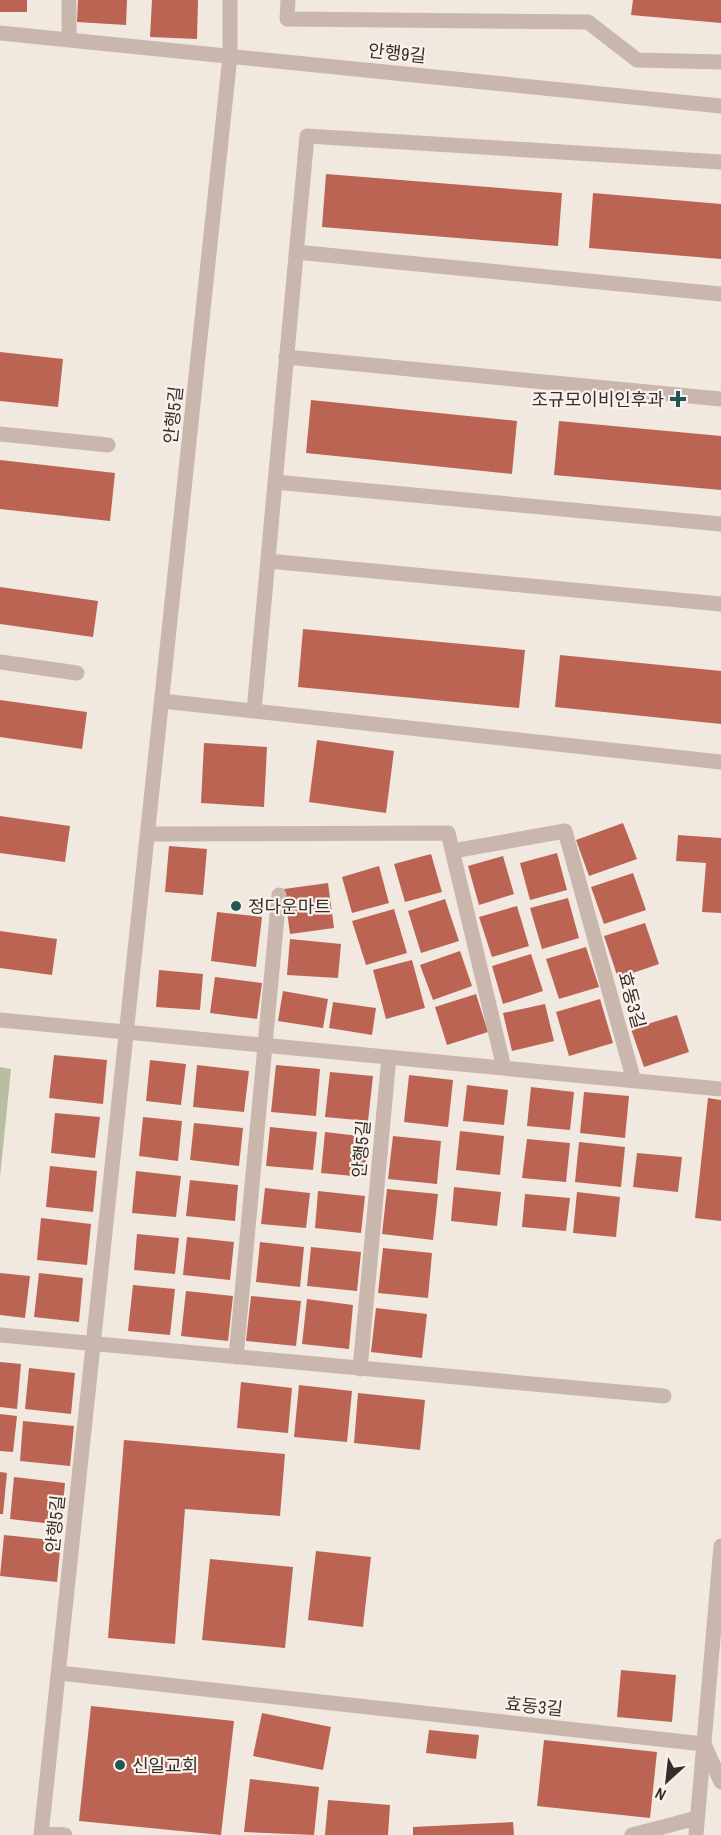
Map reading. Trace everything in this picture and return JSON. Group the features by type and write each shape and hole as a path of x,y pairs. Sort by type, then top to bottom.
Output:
{"street":[{"path":"69,0 69,40"},
{"name":"안행5길","path":"64,1835 42,1834 230,56 230,0"},
{"path":"288,0 287,19 588,22 637,60 721,62"},
{"name":"안행9길","path":"0,33 721,106"},
{"path":"254,711 307,136 721,162"},
{"path":"296,252 721,294"},
{"path":"286,357 721,399"},
{"path":"0,434 108,445"},
{"path":"275,482 721,525"},
{"path":"268,561 721,604"},
{"path":"0,662 77,673"},
{"path":"162,701 721,762"},
{"name":"효동3길","path":"453,851 566,831 634,1080"},
{"path":"148,834 448,833 504,1068"},
{"path":"236,1357 279,895"},
{"path":"0,1020 721,1089"},
{"name":"안행5길","path":"360,1369 389,1057"},
{"path":"0,1335 664,1396"},
{"path":"696,1835 721,1546"},
{"name":"효동3길","path":"59,1673 704,1744"},
{"path":"704,1744 721,1782"},
{"path":"632,1835 697,1818"}],"green space":[{"path":"0,1067 11,1069 0,1177"}],"building":[{"path":"0,0 27,0 27,12 0,12"},
{"path":"78,0 127,0 126,25 77,22"},
{"path":"152,0 198,0 197,39 150,37"},
{"path":"633,0 721,0 721,23 631,15"},
{"path":"326,174 562,193 558,246 322,227"},
{"path":"593,193 721,204 721,259 589,248"},
{"path":"0,352 63,359 58,407 0,401"},
{"path":"311,400 517,421 512,474 306,453"},
{"path":"559,421 721,436 721,490 554,475"},
{"path":"0,460 115,473 110,521 0,509"},
{"path":"0,587 98,601 93,637 0,624"},
{"path":"303,629 525,650 519,708 298,687"},
{"path":"560,655 721,671 721,724 555,707"},
{"path":"0,700 87,712 82,749 0,737"},
{"path":"317,740 394,751 386,813 309,802"},
{"path":"204,743 267,747 264,807 201,803"},
{"path":"0,816 70,826 65,862 0,853"},
{"path":"623,823 637,859 589,876 576,840"},
{"path":"678,835 721,838 721,913 702,912 706,863 676,861"},
{"path":"169,846 207,849 203,895 165,892"},
{"path":"557,853 567,890 530,900 520,863"},
{"path":"431,854 442,892 405,902 394,864"},
{"path":"503,856 514,894 479,905 468,866"},
{"path":"379,866 389,903 352,913 342,877"},
{"path":"633,873 646,910 604,924 591,887"},
{"path":"328,883 334,928 290,934 284,889"},
{"path":"568,898 579,938 542,949 530,908"},
{"path":"445,899 459,941 421,953 408,911"},
{"path":"517,906 529,946 492,957 479,917"},
{"path":"394,909 407,953 366,965 352,921"},
{"path":"217,912 262,917 256,967 211,961"},
{"path":"645,923 659,964 618,978 604,936"},
{"path":"0,931 57,939 52,975 0,968"},
{"path":"290,939 341,944 338,978 287,975"},
{"path":"586,947 599,987 559,999 546,959"},
{"path":"460,951 472,986 433,1000 420,965"},
{"path":"531,954 543,991 503,1004 492,966"},
{"path":"412,960 425,1008 386,1019 373,970"},
{"path":"159,970 203,974 200,1010 156,1007"},
{"path":"215,977 262,983 257,1019 210,1013"},
{"path":"283,991 328,999 323,1028 278,1021"},
{"path":"476,994 488,1032 447,1045 435,1007"},
{"path":"600,999 613,1043 569,1056 556,1012"},
{"path":"333,1002 376,1008 372,1035 329,1028"},
{"path":"545,1004 554,1041 512,1051 503,1013"},
{"path":"677,1015 689,1052 644,1067 631,1029"},
{"path":"54,1055 107,1060 103,1104 49,1098"},
{"path":"150,1060 186,1064 181,1105 146,1101"},
{"path":"197,1065 249,1071 244,1112 193,1107"},
{"path":"276,1065 320,1069 316,1116 271,1112"},
{"path":"330,1072 373,1076 368,1121 325,1117"},
{"path":"409,1075 453,1080 448,1127 404,1122"},
{"path":"467,1085 508,1090 504,1125 463,1121"},
{"path":"531,1087 574,1092 570,1130 527,1126"},
{"path":"584,1092 629,1096 625,1138 580,1133"},
{"path":"708,1098 721,1100 721,1221 695,1218"},
{"path":"55,1113 100,1117 95,1158 51,1153"},
{"path":"143,1117 182,1121 178,1161 139,1156"},
{"path":"194,1123 243,1128 239,1166 190,1160"},
{"path":"270,1127 317,1132 313,1170 266,1166"},
{"path":"460,1131 504,1136 500,1175 456,1170"},
{"path":"325,1132 368,1137 364,1177 321,1173"},
{"path":"393,1136 441,1141 437,1184 388,1179"},
{"path":"527,1139 570,1143 566,1182 522,1178"},
{"path":"579,1142 625,1147 621,1187 575,1182"},
{"path":"637,1153 682,1157 678,1192 633,1187"},
{"path":"50,1166 97,1171 93,1212 46,1207"},
{"path":"136,1171 181,1176 176,1217 132,1213"},
{"path":"190,1180 238,1185 235,1221 186,1216"},
{"path":"454,1187 501,1192 497,1226 451,1221"},
{"path":"265,1188 310,1193 306,1228 261,1224"},
{"path":"387,1189 438,1194 433,1240 382,1234"},
{"path":"318,1191 365,1196 361,1233 315,1228"},
{"path":"577,1192 620,1197 616,1237 573,1233"},
{"path":"525,1194 570,1198 566,1231 522,1227"},
{"path":"41,1218 91,1224 87,1265 37,1260"},
{"path":"137,1234 179,1238 175,1274 134,1270"},
{"path":"187,1237 234,1242 230,1280 183,1275"},
{"path":"260,1242 304,1247 300,1287 256,1282"},
{"path":"311,1247 361,1252 357,1291 307,1286"},
{"path":"383,1248 432,1253 428,1298 378,1293"},
{"path":"0,1273 30,1276 25,1318 0,1315"},
{"path":"39,1273 83,1278 79,1322 34,1317"},
{"path":"133,1285 175,1289 170,1335 128,1331"},
{"path":"186,1291 233,1296 228,1341 181,1336"},
{"path":"251,1296 301,1301 296,1346 246,1341"},
{"path":"307,1299 353,1305 349,1349 302,1344"},
{"path":"376,1308 427,1314 422,1358 371,1352"},
{"path":"0,1362 21,1364 17,1409 0,1407"},
{"path":"29,1368 75,1373 71,1414 25,1409"},
{"path":"241,1382 292,1388 288,1433 237,1428"},
{"path":"299,1385 352,1391 347,1442 294,1437"},
{"path":"358,1393 425,1400 420,1450 354,1443"},
{"path":"0,1414 17,1416 13,1452 0,1451"},
{"path":"23,1421 74,1426 70,1466 20,1461"},
{"path":"124,1440 285,1454 280,1516 185,1509 175,1644 108,1638"},
{"path":"0,1472 7,1473 3,1514 0,1514"},
{"path":"14,1477 65,1483 61,1525 10,1519"},
{"path":"4,1535 61,1541 57,1582 0,1576"},
{"path":"316,1551 371,1557 363,1627 308,1620"},
{"path":"210,1559 293,1567 285,1648 202,1640"},
{"path":"621,1670 676,1675 672,1722 617,1717"},
{"path":"91,1706 234,1721 221,1835 79,1821"},
{"path":"262,1713 331,1727 323,1770 253,1756"},
{"path":"429,1730 479,1735 476,1759 426,1753"},
{"path":"544,1740 657,1752 650,1818 537,1806"},
{"path":"250,1779 319,1787 314,1835 244,1832"},
{"path":"328,1800 390,1805 388,1835 325,1835"},
{"path":"513,1822 514,1835 413,1835 413,1827"}],"place":[{"name":"조규모이비인후과","path":"678,399"},
{"name":"정다운마트","path":"236,906"},
{"name":"신일교회","path":"120,1765"}]}
